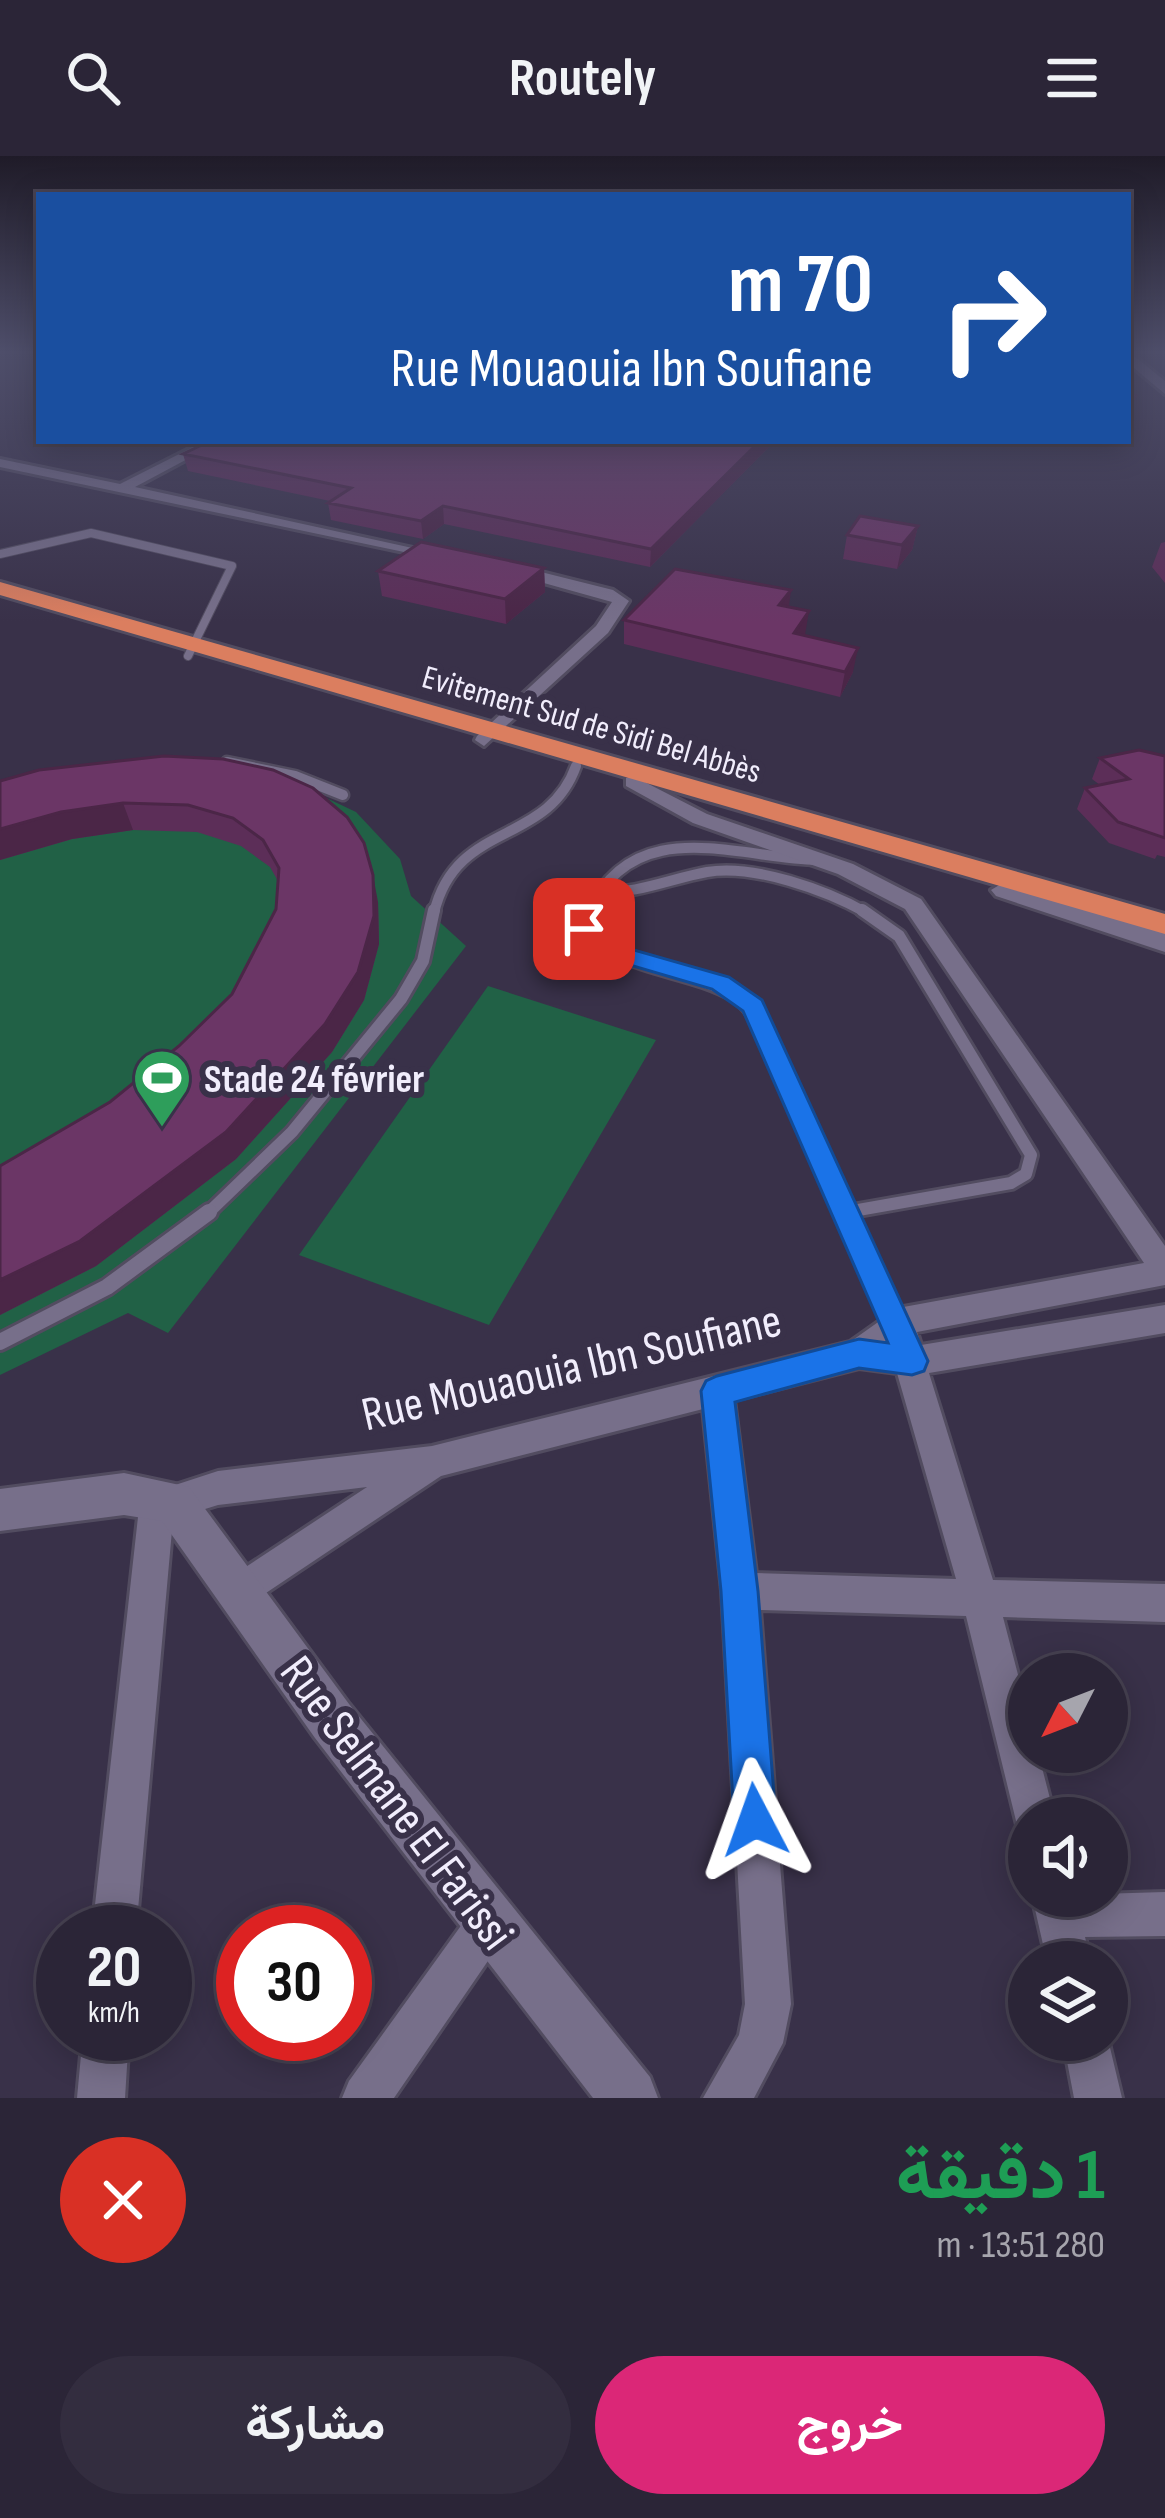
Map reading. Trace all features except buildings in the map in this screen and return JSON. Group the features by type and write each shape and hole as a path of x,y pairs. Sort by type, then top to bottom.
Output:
{"highway":[{"name":"Evitement Sud de Sidi Bel Abbès","path":"0,588 190,650"},
{"name":"Evitement Sud de Sidi Bel Abbès","path":"0,603 190,650 1006,883"}],"main road":[{"path":"1006,883 1165,920"},
{"path":"1006,883 1165,938"}],"street":[{"path":"121,489 208,444"},
{"path":"0,464 458,559"},
{"path":"480,563 571,583 621,601 602,629 490,735"},
{"path":"608,771 695,818 860,874 913,904 1165,1271 898,1322 859,1354"},
{"name":"Rue Mouaouia Ibn Soufiane","path":"0,1510 124,1494 166,1500 218,1488 432,1462 859,1354 912,1361 1165,1318"},
{"path":"898,1322 981,1602 1029,1797"},
{"path":"717,1391 740,1591 768,2003 760,2044 727,2098"},
{"path":"242,1591 432,1462"},
{"path":"117,1905 166,1500"},
{"name":"Rue Selmane El Farissi","path":"166,1500 242,1591 332,1721 488,1924 629,2098"},
{"path":"740,1591 981,1602 1165,1604"},
{"path":"1128,1911 1165,1914"},
{"path":"366,2098 488,1924"},
{"path":"101,2098 104,2061"},
{"path":"1091,2061 1099,2098"}],"lane":[{"path":"0,554 91,533 232,566 190,650"},
{"path":"206,760 295,776 343,795"},
{"path":"0,1342 118,1281 265,1162 335,1085 418,975 454,865 476,847 555,810 608,771"},
{"path":"817,860 688,846 636,863 598,892 585,919 590,938 634,960 721,983 753,1006 898,1322"},
{"path":"598,892 642,894 707,871 727,870 845,901 878,916 899,936 1031,1155 1026,1174 1011,1184 847,1212"}],"green space":[{"name":"Stade 24 février","path":"0,790 318,794 356,812 400,859 411,896 466,946 168,1333 128,1313 0,1375"},
{"path":"488,986 656,1040 489,1325 299,1255"}],"place":[{"name":"Stade 24 février","path":"162,1129"}],"route":[{"path":"584,929 608,950 721,983 753,1006 912,1361 859,1354 717,1391 740,1591 755,1820"}]}
